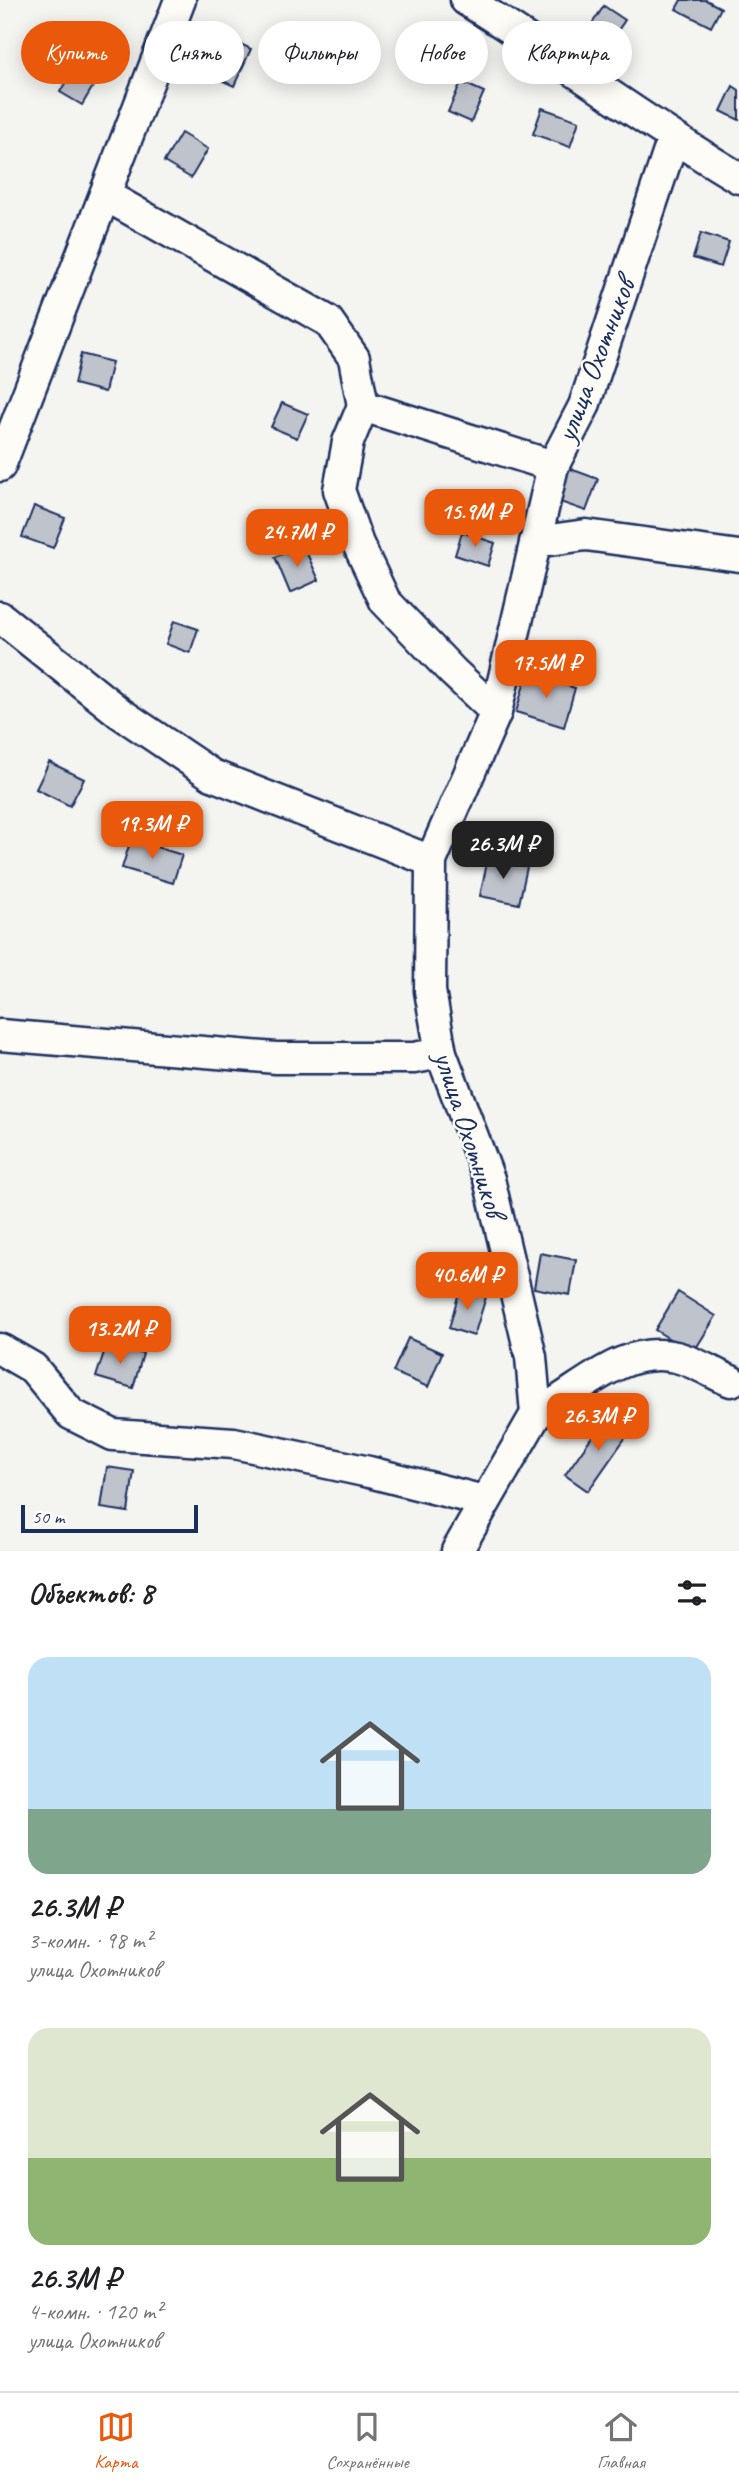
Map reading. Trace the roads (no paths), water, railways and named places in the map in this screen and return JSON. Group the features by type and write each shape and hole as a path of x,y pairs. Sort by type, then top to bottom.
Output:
{"street":[{"path":"0,466 180,0"},
{"path":"466,0 551,52 673,139 739,178"},
{"name":"улица Охотников","path":"536,1414 531,1357 489,1179 441,1053 430,991 431,861 496,712 553,466 584,406 673,139"},
{"path":"105,195 328,321 354,358 363,406 348,442 339,490 358,544 385,601 453,672 496,712"},
{"path":"363,406 553,466"},
{"path":"535,542 586,535 739,556"},
{"path":"0,617 120,713 212,775 431,861"},
{"path":"0,1035 276,1058 414,1058 441,1053"},
{"path":"0,1349 33,1368 71,1414 113,1435 234,1443 369,1472 484,1501"},
{"path":"457,1551 536,1414 562,1401 607,1369 636,1355 677,1357 731,1381"}]}
